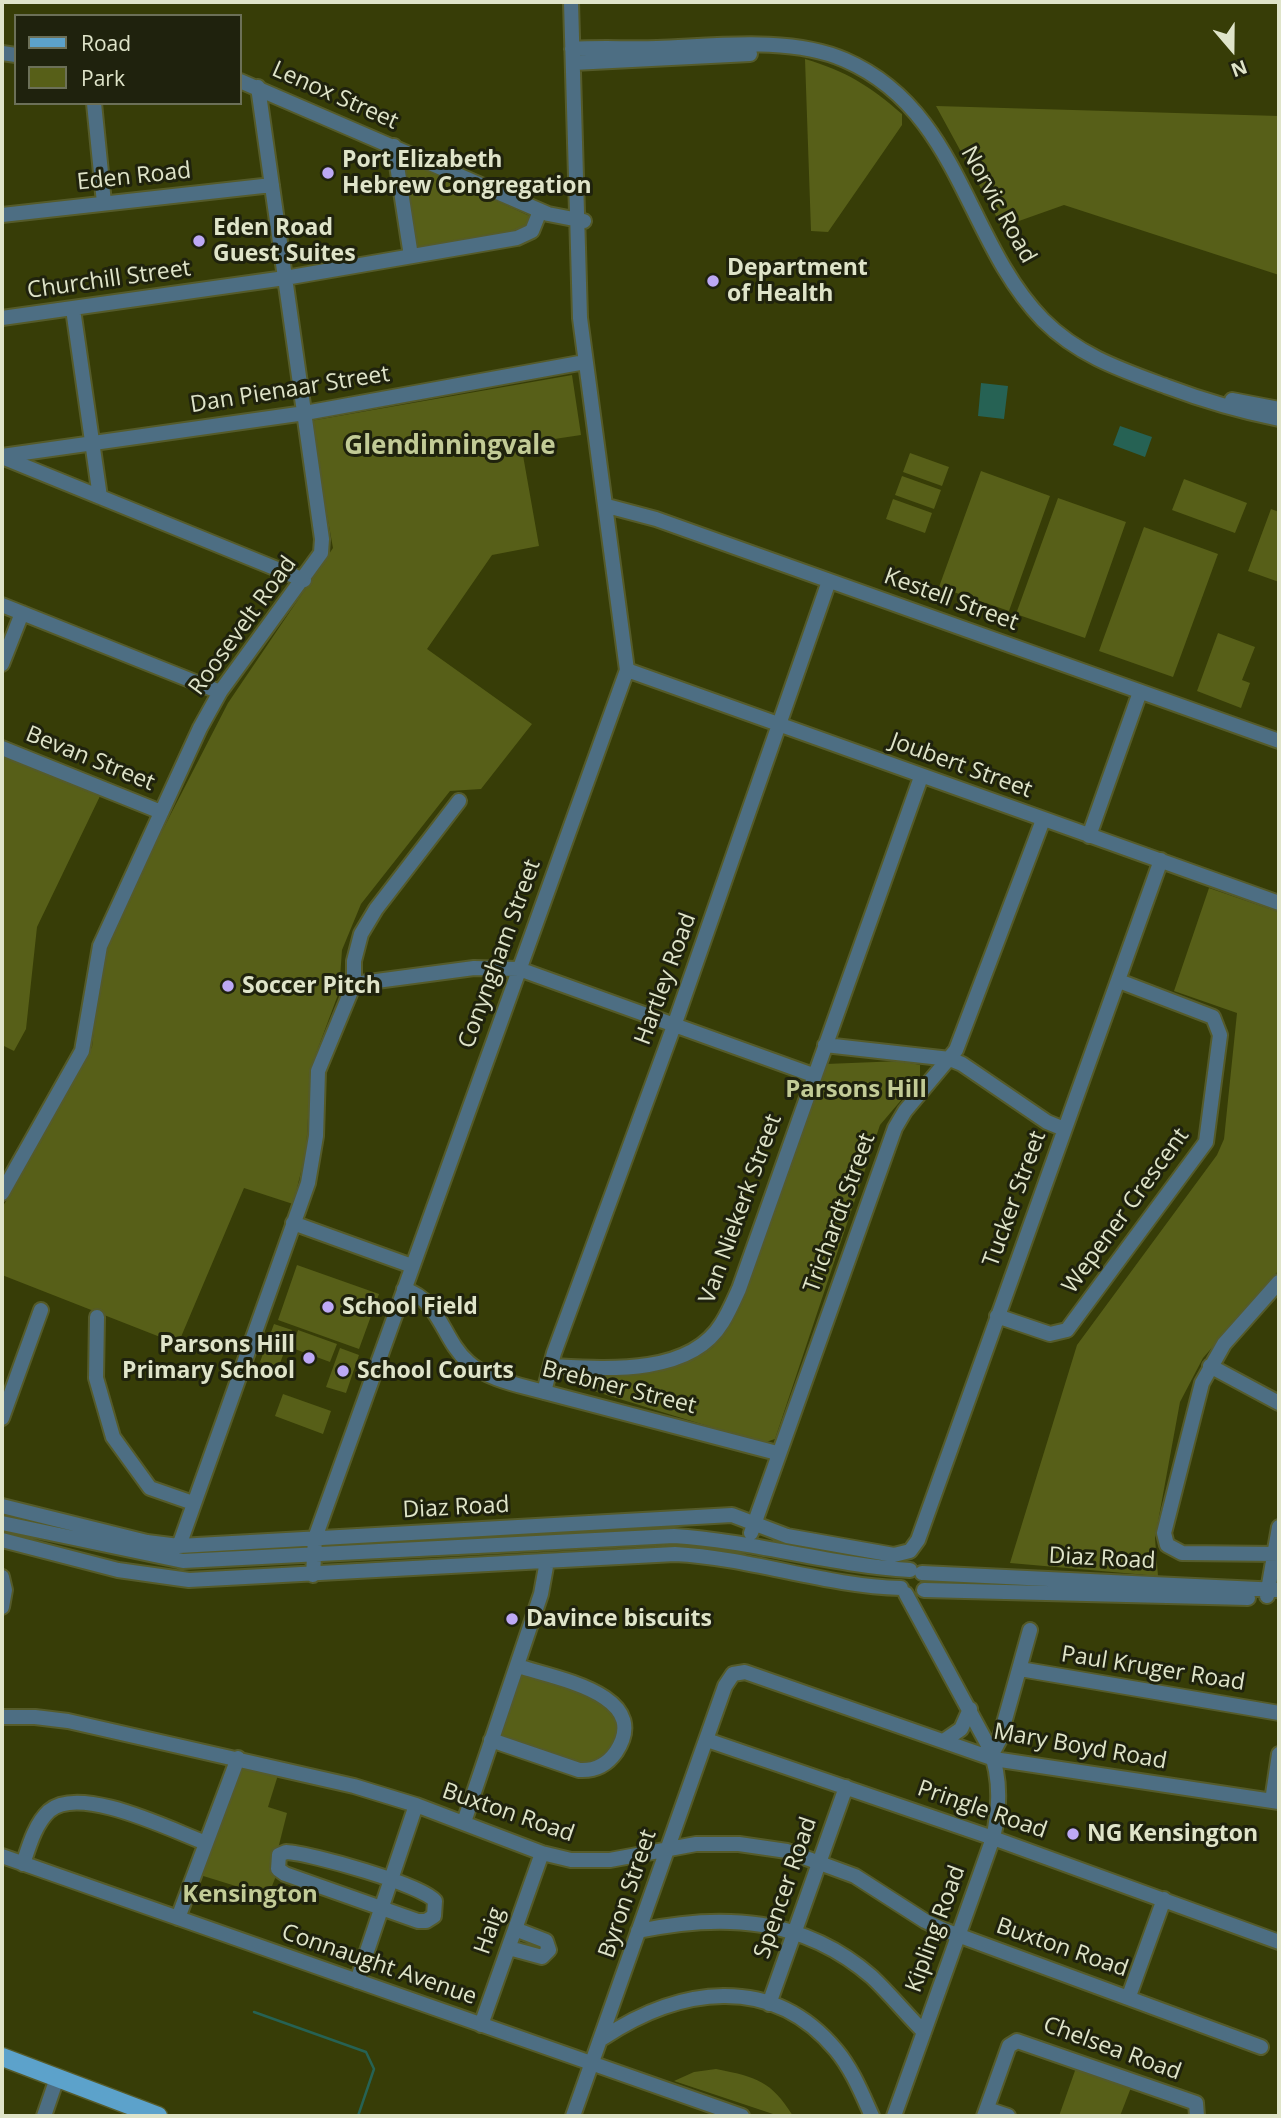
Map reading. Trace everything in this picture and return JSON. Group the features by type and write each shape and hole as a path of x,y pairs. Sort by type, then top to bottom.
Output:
{"main road":[{"path":"2,2057 140,2116"},
{"path":"2,2066 158,2116"}],"street":[{"name":"Conyngham Street","path":"571,2 577,56"},
{"name":"Conyngham Street","path":"313,1575 315,1538 627,670 579,310 578,2"},
{"name":"Norvic Road","path":"577,56 767,45 816,51 844,59 881,79 912,106 945,155 1018,289 1043,320 1098,361 1235,410 1279,419"},
{"name":"Lenox Street","path":"242,82 540,211 578,216"},
{"name":"Roosevelt Road","path":"2,1193 82,1051 100,946 219,692 319,559 322,539 258,87"},
{"path":"94,105 104,202"},
{"path":"394,146 411,256"},
{"name":"Eden Road","path":"2,215 272,185"},
{"name":"Churchill Street","path":"2,318 285,278 525,236 532,231 540,211"},
{"path":"73,309 100,497"},
{"name":"Dan Pienaar Street","path":"2,456 304,413 585,362"},
{"name":"Norvic Road","path":"1169,387 1279,409"},
{"path":"2,456 304,580"},
{"name":"Kestell Street","path":"607,506 656,519 1279,741"},
{"name":"Hartley Road","path":"544,1392 781,724 829,581"},
{"path":"2,605 219,692"},
{"path":"2,664 22,613"},
{"name":"Joubert Street","path":"627,670 781,724 920,777 1279,903"},
{"path":"1089,836 1140,691"},
{"name":"Bevan Street","path":"2,748 161,812"},
{"name":"Van Niekerk Street","path":"551,1366 658,1364 684,1356 722,1324 739,1289 920,777"},
{"path":"179,1546 313,1162 321,1061 354,984 356,947 367,921 459,801"},
{"name":"Trichardt Street","path":"745,1562 753,1525 777,1453 895,1128 905,1111 950,1059 961,1041 1043,820"},
{"name":"Tucker Street","path":"909,1551 918,1540 1161,860"},
{"path":"354,984 474,968 519,969 675,1023 813,1075"},
{"name":"Wepener Crescent","path":"998,1316 1050,1334 1068,1330 1206,1142 1220,1035 1213,1017 1206,1012 1119,981"},
{"path":"825,1045 950,1059 962,1064 1047,1122 1064,1129"},
{"path":"293,1223 412,1266"},
{"path":"1279,1282 1224,1344 1210,1366 1279,1404"},
{"name":"Brebner Street","path":"404,1289 422,1295 430,1304 468,1363 513,1384 777,1453"},
{"path":"2,1418 41,1310"},
{"path":"97,1317 96,1378 113,1437 150,1488 194,1503"},
{"name":"Diaz Road","path":"1210,1366 1196,1397 1173,1491 1164,1533 1167,1545 1182,1553 1277,1554"},
{"name":"Diaz Road","path":"2,1506 148,1542 179,1546 732,1515 753,1525 824,1545 894,1555 909,1551"},
{"name":"Diaz Road","path":"2,1523 183,1561 650,1536 748,1544 846,1565 916,1572 1274,1594"},
{"path":"1274,1594 1279,1527"},
{"path":"2,1540 118,1570 169,1578 207,1580 313,1575 675,1554 745,1562 858,1585 904,1591 915,1596 923,1595 927,1583 916,1572 903,1575 904,1591"},
{"path":"464,1822 547,1577 547,1561"},
{"path":"2,1577 5,1590 2,1607"},
{"name":"Diaz Road","path":"923,1595 944,1590 1274,1594"},
{"name":"Kipling Road","path":"894,2116 993,1838 999,1805 993,1756 924,1621 904,1591"},
{"name":"Kipling Road","path":"923,1595 924,1621"},
{"name":"Kipling Road","path":"993,1756 1030,1630"},
{"path":"491,1740 588,1771 605,1764 620,1746 620,1715 607,1696 518,1666"},
{"name":"Paul Kruger Road","path":"1020,1669 1279,1713"},
{"name":"Mary Boyd Road","path":"725,1686 733,1674 745,1672 993,1756 1275,1802"},
{"name":"Byron Street","path":"573,2116 603,2038 666,1847 725,1686"},
{"path":"945,1740 961,1729 970,1709"},
{"name":"Buxton Road","path":"2,1717 68,1721 238,1758 416,1805 542,1853 583,1861 610,1860 666,1847 739,1844 787,1851 820,1861 878,1889 925,1921 958,1935 1261,2047"},
{"name":"Pringle Road","path":"707,1740 993,1838 1279,1942"},
{"path":"1275,1802 1279,1754"},
{"path":"178,1918 238,1758"},
{"name":"Spencer Road","path":"769,2004 846,1787"},
{"path":"23,1864 42,1819 56,1806 73,1801 99,1804 206,1843"},
{"path":"357,1981 416,1805"},
{"path":"292,1852 391,1879 430,1895 435,1901 436,1910 430,1919 421,1922 285,1874 278,1869 278,1858 283,1853 292,1852"},
{"name":"Haig","path":"481,2025 542,1853"},
{"name":"Connaught Avenue","path":"2,1856 742,2116"},
{"path":"1129,1996 1164,1899"},
{"path":"638,1931 704,1920 754,1924 823,1944 858,1966 924,2032"},
{"path":"509,1948 542,1957 550,1950 546,1941 515,1930"},
{"path":"603,2038 652,2009 689,1998 721,1996 769,2004 810,2026 835,2050 872,2116"},
{"name":"Chelsea Road","path":"986,2113 1012,2042 1023,2041 1197,2110"},
{"path":"44,2116 56,2082"},
{"path":"986,2113 1008,2116"}],"green space":[{"path":"805,59 857,80 902,114 902,125 828,232 811,231"},
{"path":"936,106 1279,116 1279,275 1064,205 1002,227"},
{"path":"401,157 532,217 525,233 417,249"},
{"path":"572,375 581,435 521,444 539,546 492,555 427,649 532,724 481,789 450,791 361,904 342,950 339,992 311,1067 306,1152 293,1204 244,1188 178,1344 2,1275 2,1208 92,1047 99,982 108,936 228,703 333,548 310,421"},
{"path":"910,453 949,467 942,486 903,472"},
{"path":"981,471 1050,496 1009,611 939,587"},
{"path":"902,476 941,490 934,509 895,495"},
{"path":"1184,479 1247,503 1235,533 1172,510"},
{"path":"1058,498 1126,522 1085,638 1016,614"},
{"path":"893,499 932,513 925,533 886,519"},
{"path":"1271,509 1279,512 1279,582 1248,571"},
{"path":"1144,527 1218,554 1173,677 1099,651"},
{"path":"1218,633 1255,647 1242,680 1250,683 1241,708 1197,691"},
{"path":"2,753 101,794 37,927 26,1029 14,1051 2,1045"},
{"path":"1209,888 1279,912 1279,1270 1203,1358 1180,1402 1155,1538 1158,1576 1010,1563 1077,1345 1217,1155 1224,1139 1237,1013 1174,991"},
{"path":"901,1061 920,1065 920,1078 880,1125 775,1439 763,1443 574,1385 572,1373 665,1367 700,1356 713,1347 735,1318 744,1298 826,1064"},
{"name":"School Field","path":"297,1265 379,1294 359,1349 278,1320"},
{"path":"274,1324 292,1330 278,1369 260,1362"},
{"name":"School Courts","path":"298,1330 337,1344 330,1362 292,1348"},
{"name":"School Courts","path":"340,1348 359,1355 346,1393 326,1387"},
{"path":"283,1394 331,1411 323,1434 275,1416"},
{"path":"521,1675 603,1698 615,1713 618,1734 611,1752 587,1767 499,1737"},
{"path":"246,1767 278,1775 268,1807 287,1813 278,1849 271,1859 271,1869 276,1876 268,1896 200,1875 238,1769"},
{"path":"1077,2065 1132,2085 1120,2116 1059,2116"},
{"path":"716,2069 762,2082 777,2095 793,2116 779,2116 674,2081 694,2072"}],"water":[{"path":"981,383 1008,386 1004,419 978,416"},
{"path":"1120,426 1152,437 1145,457 1113,445"}],"waterway":[{"path":"254,2012 366,2052 374,2069 358,2116"}],"place":[{"name":"Port Elizabeth Hebrew Congregation","path":"328,173"},
{"name":"Eden Road Guest Suites","path":"199,241"},
{"name":"Department of Health","path":"713,281"},
{"name":"Soccer Pitch","path":"228,986"},
{"name":"School Field","path":"328,1307"},
{"name":"Parsons Hill Primary School","path":"309,1358"},
{"name":"School Courts","path":"343,1371"},
{"name":"Davince biscuits","path":"512,1619"},
{"name":"NG Kensington","path":"1073,1834"}],"district":[{"name":"Glendinningvale","path":"450,447"},
{"name":"Parsons Hill","path":"856,1090"},
{"name":"Kensington","path":"250,1895"}]}
